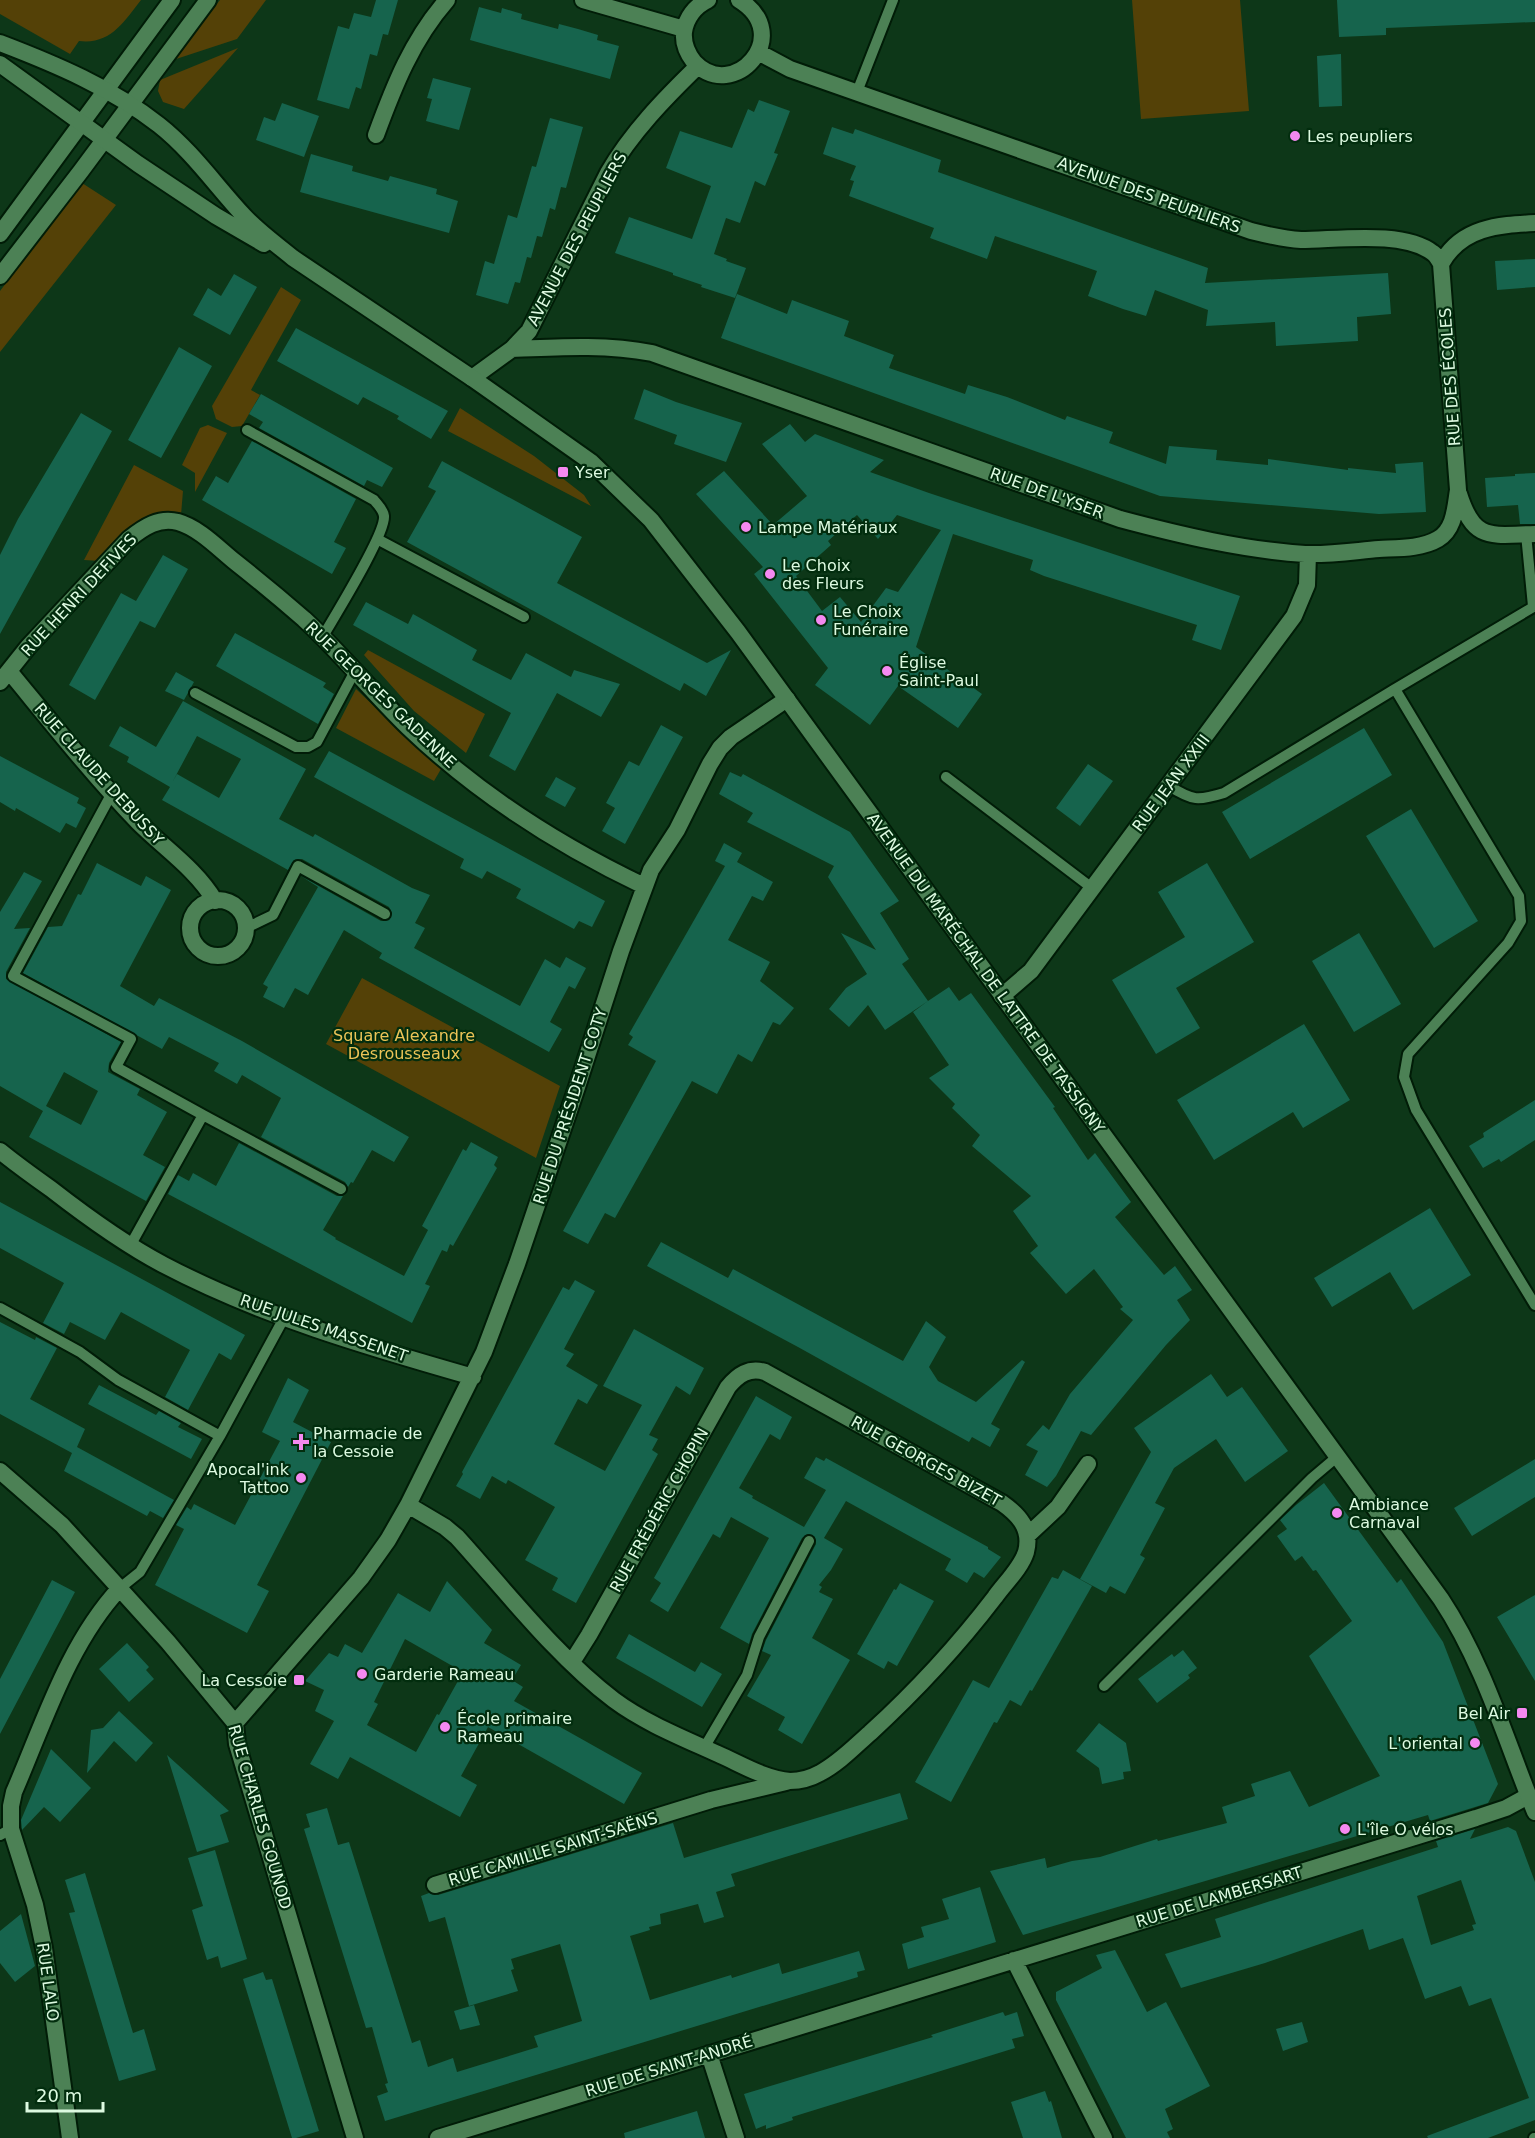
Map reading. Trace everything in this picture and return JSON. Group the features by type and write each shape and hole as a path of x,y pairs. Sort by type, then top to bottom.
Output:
{"street":[{"path":"0,234 172,0"},
{"path":"0,276 208,0"},
{"path":"376,135 404,64 423,30 447,0"},
{"path":"583,0 684,29"},
{"path":"708,0 695,8 688,18 684,29 686,49 698,66 720,75 731,74 743,69 752,62 758,52 762,32 759,22 754,13 739,0"},
{"name":"AVENUE DU MARÉCHAL DE LATTRE DE TASSIGNY","path":"0,43 63,69 105,90 160,126 180,144 257,229 293,258 582,455 632,501 676,550 1338,1456 1454,1619 1532,1793 1535,1812"},
{"name":"AVENUE DES PEUPLIERS","path":"758,52 790,69 1251,231 1298,240 1401,240 1433,253 1441,264"},
{"name":"AVENUE DU MARÉCHAL DE LATTRE DE TASSIGNY","path":"0,64 216,216 293,258"},
{"name":"AVENUE DES PEUPLIERS","path":"472,378 523,339 535,321 608,173 621,152 698,66"},
{"path":"1441,264 1453,246 1461,239 1480,230 1535,222"},
{"name":"RUE DES ÉCOLES","path":"1441,264 1458,490"},
{"name":"RUE DE L'YSER","path":"512,349 599,347 652,353 1120,519 1227,543 1308,554 1412,547 1438,539 1448,529 1454,516 1458,490"},
{"path":"1458,490 1470,522 1477,529 1498,535 1530,534"},
{"name":"RUE GEORGES GADENNE","path":"154,523 177,522 200,534 279,597 408,726 479,787 547,835 644,886"},
{"name":"RUE HENRI DEFIVES","path":"4,677 28,647 129,539 154,523"},
{"name":"RUE JEAN XXIII","path":"1002,996 1031,971 1294,616 1307,585 1308,554"},
{"name":"RUE CLAUDE DEBUSSY","path":"4,677 154,837 204,883 215,901 230,903 236,907 245,920 246,928"},
{"name":"RUE DU PRÉSIDENT COTY","path":"235,1723 361,1578 388,1540 408,1505 473,1377 518,1264 621,951 651,870 677,830 720,748 731,737 787,699"},
{"path":"215,901 203,905 191,920 192,939 199,949 210,955 229,954 240,946 246,928"},
{"name":"RUE JULES MASSENET","path":"0,1150 87,1217 130,1246 184,1275 284,1318 473,1377"},
{"name":"RUE GEORGES BIZET","path":"757,1369 1002,1503 1020,1518 1027,1536"},
{"name":"RUE FRÉDÉRIC CHOPIN","path":"572,1662 728,1387 741,1374 757,1369"},
{"path":"408,1505 445,1527 457,1537 572,1662 615,1700 653,1724 704,1748 771,1778 792,1781 814,1776 840,1759 935,1671 972,1628 1018,1566 1026,1552 1027,1536 1058,1507 1088,1464"},
{"name":"RUE CHARLES GOUNOD","path":"0,1471 62,1525 168,1642 235,1723 237,1744 354,2138"},
{"name":"RUE LALO","path":"6,1832 15,1792 60,1686 91,1625 120,1588"},
{"name":"RUE CAMILLE SAINT-SAËNS","path":"435,1885 711,1800 792,1781"},
{"name":"RUE DE LAMBERSART","path":"900,1994 1476,1818 1506,1808 1532,1793"},
{"name":"RUE LALO","path":"0,1800 6,1832 35,1905 44,1948 70,2138"},
{"path":"1014,1960 1104,2138"},
{"name":"RUE DE SAINT-ANDRÉ","path":"438,2138 900,1994"},
{"path":"709,2054 736,2138"}],"lane":[{"path":"857,92 893,0"},
{"path":"247,430 374,500 384,515 377,540 322,638"},
{"path":"1168,786 1184,795 1201,800 1224,793 1534,606 1530,534"},
{"path":"377,540 524,617"},
{"path":"195,693 297,747 308,747 317,742 355,671"},
{"path":"1395,689 1519,896 1521,921 1508,943 1408,1054 1404,1077 1416,1110 1535,1305"},
{"path":"946,777 1092,888"},
{"path":"112,793 13,976 131,1039 116,1067 341,1189"},
{"path":"246,928 273,915 298,866 386,914"},
{"path":"130,1246 203,1115"},
{"path":"0,1308 80,1352 118,1380 220,1436"},
{"path":"120,1588 140,1572 220,1436 284,1318"},
{"path":"1104,1686 1303,1486 1338,1456"},
{"path":"704,1748 747,1675 759,1637 809,1541"}],"green space":[{"path":"0,0 141,0 122,24 108,36 90,41 79,41 70,54 0,14"},
{"path":"220,0 266,0 237,39 170,61"},
{"path":"1132,0 1240,0 1249,111 1141,119"},
{"path":"238,48 184,109 163,102 158,91 160,80"},
{"path":"82,183 116,205 0,352 0,291"},
{"path":"281,287 301,300 251,390 260,395 242,426 232,427 216,419 212,406"},
{"path":"460,408 534,456 584,495 591,506 448,431"},
{"path":"208,425 227,433 195,492 195,473 182,465 200,428"},
{"path":"134,465 183,491 181,515 159,513 146,517 100,561 84,560"},
{"path":"368,650 485,714 466,753 414,711 364,655"},
{"path":"356,689 441,769 434,781 336,728"},
{"name":"Square Alexandre Desrousseaux","path":"362,978 560,1086 536,1158 326,1044"}],"building":[{"path":"376,0 398,0 388,35 383,34 377,56 370,54 361,89 356,87 349,109 317,100 338,26 349,29 354,13 371,17"},
{"path":"1337,0 1535,0 1535,22 1386,28 1386,35 1339,37"},
{"path":"479,7 501,13 502,8 522,14 521,19 558,29 559,24 578,29 598,35 597,40 619,46 610,79 470,40"},
{"path":"1341,54 1342,106 1319,107 1317,56"},
{"path":"433,78 471,88 459,130 426,121 432,99 427,98"},
{"path":"759,100 790,111 774,153 778,154 765,186 755,181 740,223 726,218 714,254 746,268 735,298 615,253 629,217 692,239 711,186 666,168 680,131 732,148 748,109 754,112"},
{"path":"282,103 319,116 304,157 256,140 264,117 275,121"},
{"path":"550,118 583,127 566,188 561,187 555,210 550,208 542,237 537,236 531,258 527,257 520,283 515,282 508,304 476,295 485,261 494,264 508,215 517,218 532,166 536,167"},
{"path":"832,127 853,134 855,129 941,160 938,172 1208,268 1205,283 1388,273 1391,314 1357,317 1358,341 1276,346 1275,322 1206,326 1208,310 1155,290 1146,316 1123,309 1088,296 1097,271 995,236 987,259 930,238 934,228 849,196 854,181 850,180 856,166 823,154"},
{"path":"311,154 353,166 352,171 388,181 390,176 437,189 436,194 458,201 449,233 300,192"},
{"path":"1535,259 1535,287 1497,290 1495,261"},
{"path":"234,274 257,287 230,335 193,315 208,288 221,296"},
{"path":"737,294 787,314 792,300 849,321 844,336 894,355 889,368 965,394 968,385 1007,397 1065,420 1067,416 1113,432 1109,443 1166,464 1169,446 1217,450 1216,460 1268,465 1268,459 1348,470 1348,468 1396,473 1395,464 1423,462 1426,512 1379,514 1160,496 721,338"},
{"path":"296,328 448,411 431,439 397,419 399,416 363,397 358,405 277,361"},
{"path":"179,347 212,366 161,458 128,440"},
{"path":"644,389 742,423 726,462 674,444 677,435 634,419"},
{"path":"261,394 393,468 382,487 367,480 364,486 259,428 263,422 249,414"},
{"path":"81,413 112,431 0,634 0,555 18,519"},
{"path":"790,424 805,442 815,434 884,460 870,472 1240,596 1221,650 1192,640 1197,625 1044,576 1030,570 1033,560 953,534 916,647 982,694 958,728 898,686 870,725 815,685 828,668 754,574 763,567 696,494 724,471 773,525 807,496 762,444","holes":["857,515 878,539 897,515 941,530 898,592 886,588 861,622 840,597 822,611 796,576 831,545 828,541"]},
{"path":"252,441 356,499 334,542 346,548 332,574 202,500 216,476 228,483"},
{"path":"442,461 582,537 557,583 707,663 731,650 706,696 684,683 680,691 407,542 436,491 428,487"},
{"path":"1535,473 1535,524 1520,524 1518,505 1487,507 1485,478"},
{"path":"163,555 188,569 155,628 140,621 95,700 69,685 121,593 136,601"},
{"path":"366,602 408,624 413,614 477,650 472,660 511,680 526,653 571,677 574,670 620,684 601,717 557,693 515,771 489,756 511,713 353,625"},
{"path":"235,633 326,683 323,687 334,694 318,724 216,666"},
{"path":"176,672 194,682 184,700 165,691"},
{"path":"183,701 306,769 279,819 313,837 315,834 412,888 430,895 415,923 425,928 414,948 520,1006 545,959 560,968 566,957 586,968 575,989 569,986 550,1022 562,1029 549,1052 379,958 382,953 344,930 308,995 295,988 284,1008 263,997 268,987 263,984 318,887 301,876 381,921 389,920 392,913 389,907 302,859 294,860 288,870 162,800 170,787 127,762 129,757 109,746 120,726 156,747","holes":["197,736 241,759 219,798 177,774 173,781"]},
{"path":"661,725 683,737 625,844 602,831 615,808 606,803 629,761 639,766"},
{"path":"1364,728 1392,775 1250,859 1222,812"},
{"path":"329,751 605,901 592,927 579,921 574,929 516,898 521,889 487,871 482,879 460,868 464,859 314,777"},
{"path":"0,756 79,798 77,803 86,808 76,828 66,823 60,833 16,808 15,811 0,802"},
{"path":"1088,764 1113,781 1080,826 1056,808"},
{"path":"730,772 741,777 743,774 850,832 899,901 880,913 909,959 902,964 928,1001 885,1030 868,1005 849,1027 829,1009 846,988 867,974 841,933 876,950 828,877 834,866 747,822 753,813 719,794"},
{"path":"556,777 576,788 565,807 545,796"},
{"path":"1411,809 1478,921 1434,948 1366,836"},
{"path":"724,843 742,853 737,862 773,882 763,901 752,896 728,940 770,962 760,981 794,1008 780,1025 773,1022 752,1062 738,1054 717,1094 692,1081 615,1218 605,1213 588,1244 563,1231 656,1061 628,1045 633,1037 629,1034 725,866 715,861"},
{"path":"97,863 141,886 146,876 171,890 120,986 154,1006 159,998 242,1041 409,1137 394,1162 372,1150 353,1183 351,1182 348,1187 345,1182 261,1137 281,1098 242,1075 237,1084 214,1071 219,1063 169,1037 162,1049 23,973 48,927 62,926"},
{"path":"1207,863 1254,942 1176,988 1200,1028 1156,1054 1112,980 1185,937 1158,892"},
{"path":"24,872 42,881 14,929 30,928 6,972 6,979 121,1042 109,1063 108,1072 140,1089 137,1095 167,1112 143,1155 165,1167 146,1201 29,1137 43,1111 0,1086 0,912","holes":["64,1072 98,1091 81,1125 46,1106"]},
{"path":"1359,933 1401,1004 1354,1032 1312,961"},
{"path":"949,987 959,1001 971,993 1055,1107 1053,1108 1088,1160 1095,1153 1131,1202 1115,1217 1164,1275 1175,1266 1192,1290 1177,1300 1190,1320 1166,1345 1091,1435 1081,1431 1056,1476 1047,1487 1025,1475 1038,1451 1026,1445 1043,1425 1049,1430 1070,1394 1133,1320 1120,1309 1123,1307 1094,1269 1066,1294 1030,1253 1038,1246 1013,1211 1031,1196 972,1146 980,1135 952,1108 955,1104 929,1078 949,1065 913,1012"},
{"path":"1304,1024 1350,1100 1303,1128 1293,1112 1214,1160 1177,1100"},
{"path":"1535,1100 1535,1140 1501,1162 1499,1159 1483,1168 1469,1146 1484,1137 1483,1133"},
{"path":"471,1142 498,1157 494,1165 497,1168 453,1246 450,1244 447,1252 442,1250 425,1284 430,1286 412,1323 168,1194 178,1175 189,1181 193,1173 216,1186 239,1143 337,1196 343,1196 323,1230 335,1239 404,1276 428,1230 422,1226 463,1149 466,1151"},
{"path":"0,1202 245,1335 231,1360 219,1353 188,1410 165,1397 190,1350 121,1312 105,1340 70,1322 64,1334 43,1323 64,1283 0,1248"},
{"path":"1430,1208 1471,1275 1413,1310 1390,1272 1332,1307 1314,1278"},
{"path":"661,1242 728,1278 733,1269 903,1361 926,1321 946,1337 929,1367 938,1381 976,1402 1022,1360 1025,1362 991,1424 1000,1429 990,1447 972,1437 969,1442 647,1266"},
{"path":"575,1280 595,1291 564,1349 574,1354 566,1366 598,1385 587,1404 578,1399 554,1444 605,1471 642,1405 603,1386 634,1329 704,1368 690,1395 676,1386 649,1435 658,1439 652,1450 658,1454 576,1603 552,1590 558,1578 525,1560 555,1507 508,1480 506,1484 492,1476 480,1499 456,1486 563,1287 569,1290"},
{"path":"0,1322 35,1340 36,1337 57,1348 30,1399 85,1429 77,1447 174,1500 163,1518 150,1511 147,1516 64,1471 72,1453 0,1414"},
{"path":"1211,1374 1227,1397 1242,1387 1288,1451 1245,1482 1216,1439 1174,1468 1155,1503 1165,1508 1140,1555 1145,1558 1125,1594 1110,1586 1106,1593 1080,1579 1151,1452 1134,1428"},
{"path":"288,1378 309,1390 293,1422 331,1442 257,1585 269,1591 247,1633 155,1585 184,1529 176,1525 187,1507 191,1510 194,1504 235,1525 280,1441 262,1432"},
{"path":"99,1385 156,1415 159,1411 181,1423 178,1427 202,1439 191,1459 88,1404"},
{"path":"756,1396 792,1417 780,1440 770,1434 739,1488 753,1496 752,1498 804,1527 826,1490 804,1478 816,1457 824,1461 826,1458 988,1547 1001,1557 984,1578 974,1572 967,1583 945,1570 951,1559 846,1501 824,1538 843,1549 819,1585 822,1587 819,1592 833,1599 812,1638 850,1660 802,1744 778,1730 785,1717 747,1696 771,1655 762,1651 766,1640 816,1544 815,1537 808,1534 802,1538 749,1644 720,1628 769,1538 731,1517 720,1538 713,1534 668,1612 650,1601 661,1583 654,1578"},
{"path":"1535,1459 1535,1497 1472,1536 1454,1508"},
{"path":"1324,1483 1397,1583 1401,1579 1443,1642 1498,1784 1488,1803 1430,1821 1428,1815 1023,1935 990,1871 1045,1858 1047,1868 1100,1857 1157,1839 1158,1841 1227,1823 1222,1807 1255,1796 1251,1784 1290,1771 1309,1807 1380,1776 1309,1656 1352,1621 1316,1570 1313,1571 1302,1556 1295,1561 1277,1536 1287,1529 1280,1520"},
{"path":"1063,1570 1092,1586 1032,1691 1030,1690 1021,1706 1010,1700 997,1723 994,1722 951,1802 915,1782 973,1680 989,1688 1052,1577 1058,1579"},
{"path":"52,1580 75,1592 0,1734 0,1679"},
{"path":"447,1581 492,1630 484,1643 521,1665 512,1680 523,1687 514,1701 642,1773 624,1804 488,1727 461,1776 477,1785 460,1817 350,1757 338,1779 310,1764 334,1721 315,1711 324,1690 305,1681 329,1653 338,1657 345,1644 362,1653 398,1593 430,1612","holes":["405,1639 463,1672 416,1752 367,1725 378,1704 374,1702"]},
{"path":"900,1583 934,1601 897,1666 888,1661 884,1669 857,1654 894,1589 896,1590"},
{"path":"1535,1595 1535,1681 1497,1617"},
{"path":"629,1634 695,1672 701,1662 722,1674 702,1707 616,1658"},
{"path":"127,1643 149,1667 146,1670 154,1679 129,1702 99,1669"},
{"path":"1183,1650 1197,1668 1188,1675 1190,1678 1157,1703 1138,1679 1172,1654 1174,1657"},
{"path":"119,1711 153,1743 136,1762 114,1741 87,1773 91,1730 103,1728"},
{"path":"1099,1723 1126,1743 1131,1771 1123,1772 1124,1779 1102,1784 1099,1768 1076,1751"},
{"path":"51,1749 91,1788 60,1822 44,1807 22,1830 21,1820"},
{"path":"167,1755 229,1811 220,1815 229,1842 197,1852"},
{"path":"900,1793 908,1819 731,1874 735,1886 716,1892 724,1917 704,1923 698,1904 660,1914 661,1924 630,1936 650,2000 779,1963 782,1974 859,1951 865,1970 857,1972 858,1977 385,2121 377,2096 388,2092 385,2084 388,2083 372,2027 366,2028 304,1829 310,1827 306,1814 327,1808 338,1845 349,1842 412,2043 420,2040 428,2067 453,2058 457,2072 538,2047 534,2036 582,2021 560,1944 511,1959 514,1969 511,1970 518,1991 469,2006 445,1917 429,1922 421,1896 429,1893 438,1895 673,1823 684,1858"},
{"path":"1508,1827 1516,1831 1535,1882 1535,2120 1488,2138 1428,2138 1427,2136 1529,2098 1491,1998 1469,2006 1461,1986 1425,1999 1403,1938 1369,1950 1363,1929 1265,1963 1181,1988 1165,1954 1221,1937 1215,1919 1438,1847 1436,1841 1475,1829 1470,1839","holes":["1461,1880 1476,1924 1472,1925 1474,1930 1431,1945 1417,1896"]},
{"path":"215,1850 247,1959 221,1968 218,1956 207,1960 200,1937 192,1910 203,1906 188,1858"},
{"path":"85,1873 133,2033 144,2029 156,2070 119,2081 69,1913 75,1912 65,1880"},
{"path":"980,1887 996,1942 908,1969 902,1944 924,1937 921,1927 949,1919 942,1899"},
{"path":"21,1914 35,1966 15,1982 0,1963 0,1931"},
{"path":"1115,1950 1147,2012 1166,2002 1210,2086 1165,2109 1173,2129 1167,2132 1170,2138 1126,2138 1056,2000 1056,1992 1102,1968 1096,1955"},
{"path":"263,1972 266,1980 272,1979 319,2131 296,2138 292,2138 243,1979"},
{"path":"474,2005 480,2025 460,2030 454,2011"},
{"path":"1003,2012 1005,2016 1017,2012 1024,2036 1012,2039 1015,2048 792,2117 793,2120 766,2129 766,2125 756,2129 744,2094 933,2037 931,2035"},
{"path":"1302,2022 1308,2042 1283,2051 1276,2029"},
{"path":"1045,2091 1049,2102 1051,2101 1062,2138 1023,2138 1011,2102"},
{"path":"697,2111 705,2138 625,2138 624,2133"}],"place":[{"name":"Les peupliers","path":"1295,136"},
{"name":"Yser","path":"563,472"},
{"name":"Lampe Matériaux","path":"746,527"},
{"name":"Le Choix des Fleurs","path":"770,574"},
{"name":"Le Choix Funéraire","path":"821,620"},
{"name":"Église Saint-Paul","path":"887,671"},
{"name":"Pharmacie de la Cessoie","path":"301,1442"},
{"name":"Apocal'ink Tattoo","path":"301,1478"},
{"name":"Ambiance Carnaval","path":"1337,1513"},
{"name":"Garderie Rameau","path":"362,1674"},
{"name":"La Cessoie","path":"299,1680"},
{"name":"Bel Air","path":"1522,1713"},
{"name":"École primaire Rameau","path":"445,1727"},
{"name":"L'oriental","path":"1475,1743"},
{"name":"L'île O vélos","path":"1345,1829"}]}
